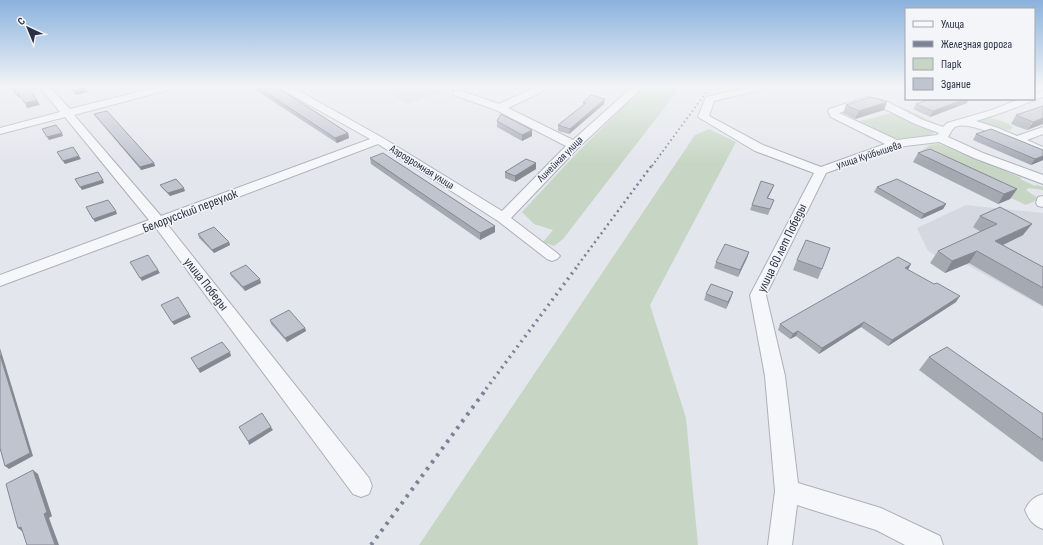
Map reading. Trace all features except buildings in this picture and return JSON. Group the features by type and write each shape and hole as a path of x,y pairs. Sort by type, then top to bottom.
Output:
{"street":[{"name":"Аэродромная улица","path":"330,112 379,140 503,218 552,256"},
{"path":"509,112 574,145"},
{"name":"Линейная улица","path":"503,218 574,145 610,112"},
{"path":"705,112 703,117 759,148 821,170"},
{"path":"834,112 835,115 895,144"},
{"path":"900,112 944,135 953,145 988,160 1043,180"},
{"name":"улица Куйбышева","path":"821,170 895,144 944,135 951,125 962,120 994,112"},
{"path":"0,131 65,113"},
{"name":"улица Победы","path":"65,113 159,223 361,486"},
{"path":"962,120 994,130 1043,151"},
{"path":"1016,140 1043,130"},
{"name":"Белорусский переулок","path":"0,281 379,140"},
{"name":"улица 60 лет Победы","path":"780,544 787,491 775,376 758,295 821,170"},
{"path":"787,491 880,520 931,545"},
{"path":"1043,505 1037,510 1043,517"}],"shaded area":[{"path":"966,205 1043,213 1043,307 964,263 954,267 928,251 917,228"}],"green space":[{"path":"618,112 661,112 563,239 554,246 543,242 553,230 534,224 522,212 575,155"},
{"path":"893,112 913,112 935,123 926,127 935,132 929,136 894,141 854,123"},
{"path":"987,118 1007,123 1013,127 1010,130 984,130 975,126 972,122"},
{"path":"709,129 736,142 650,305 686,418 698,545 419,545 695,135"},
{"path":"939,144 1022,178 1020,179 1035,186 1037,185 1043,187 1043,190 1029,188 1026,190 1039,199 1026,205 925,158 918,153 930,145"}],"railway":[{"path":"652,166 691,112"},
{"path":"578,265 652,165"},
{"path":"486,389 579,264"},
{"path":"371,545 487,388"}]}
